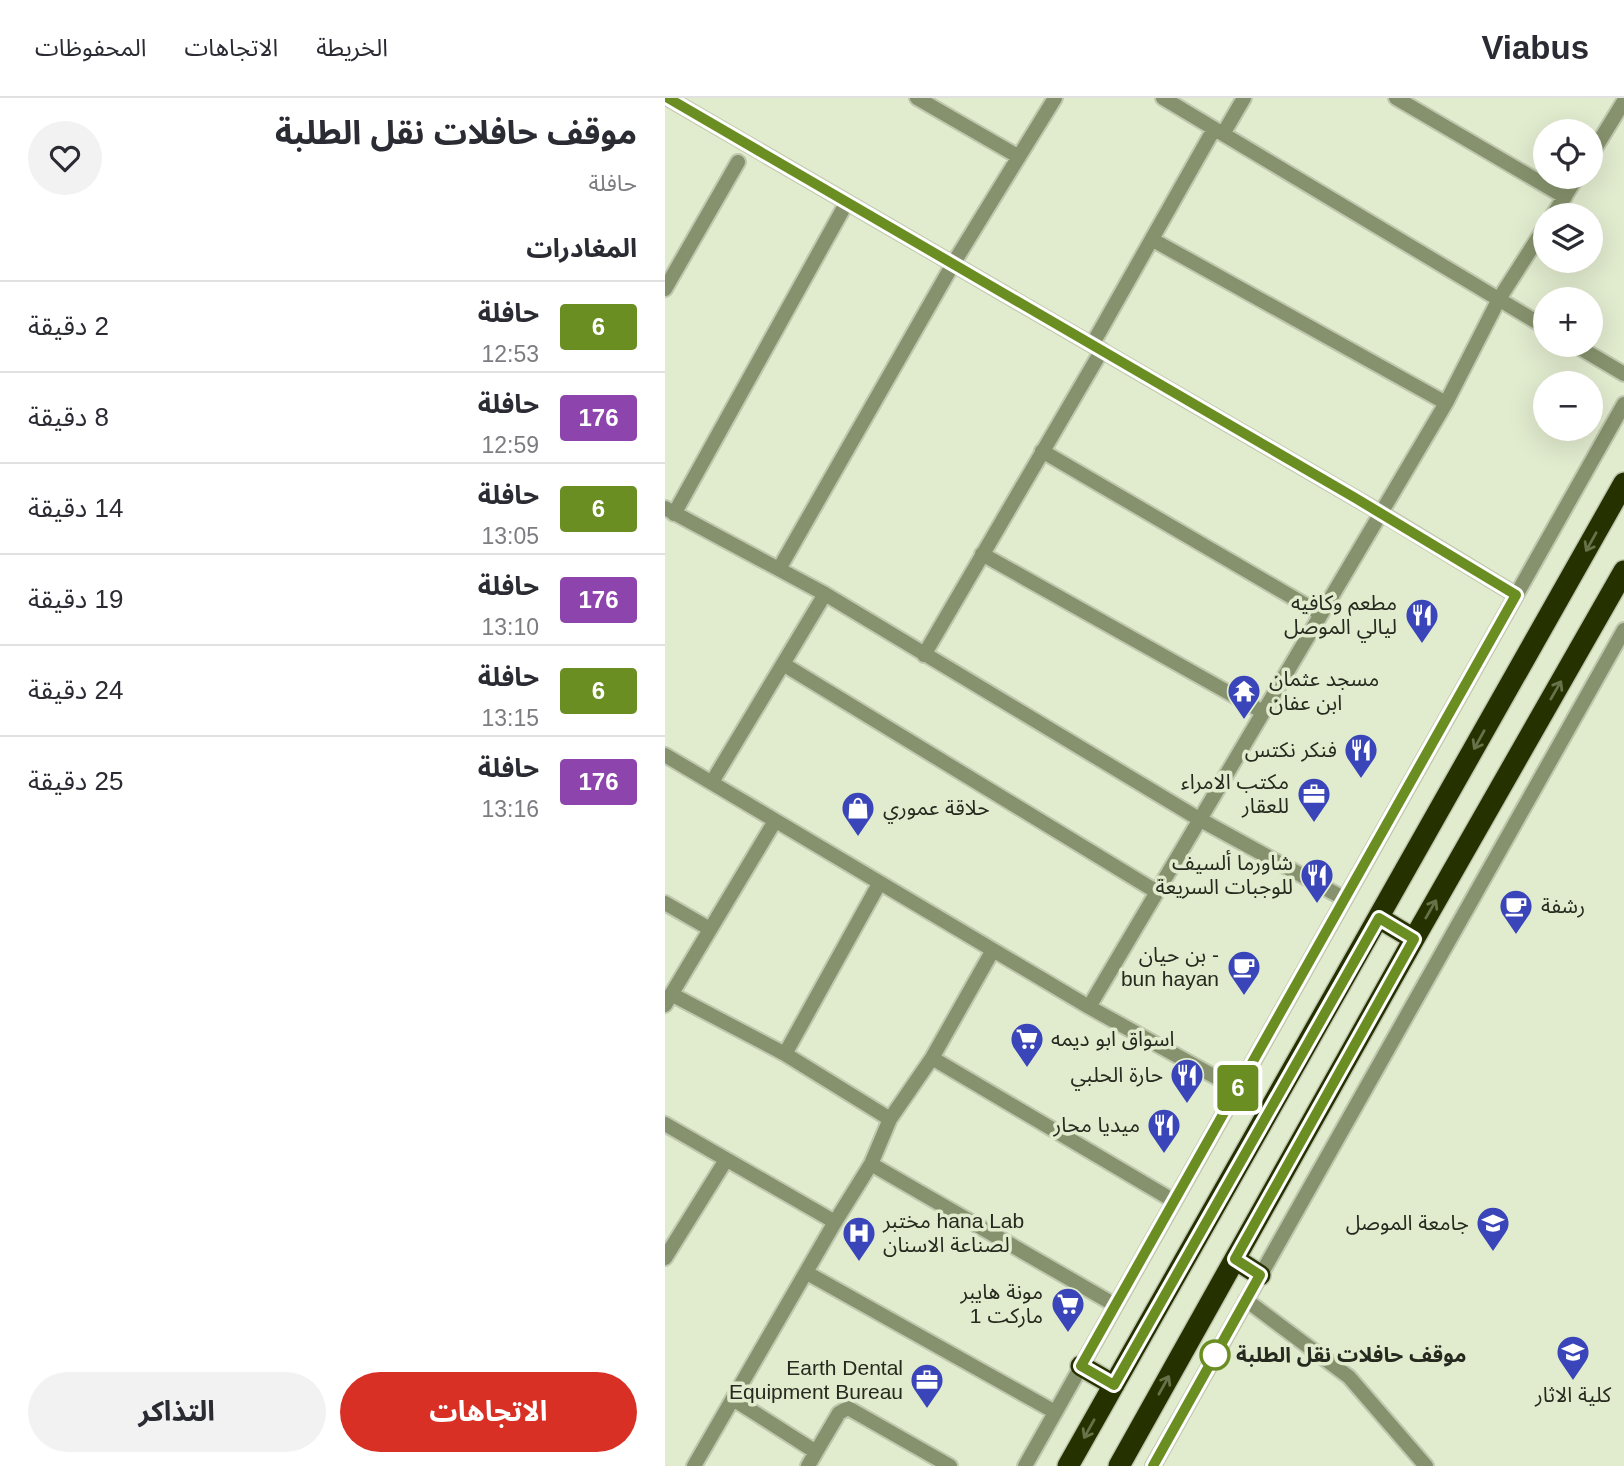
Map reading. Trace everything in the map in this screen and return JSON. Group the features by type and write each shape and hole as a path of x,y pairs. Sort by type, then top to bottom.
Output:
{"highway":[{"path":"1068,1466 1624,483"},
{"path":"1119,1466 1624,571"},
{"path":"1379,918 1414,939"},
{"path":"1235,1259 1260,1275"},
{"path":"1081,1366 1114,1385"}],"street":[{"path":"668,98 1381,513 1516,595"},
{"path":"917,98 1019,157"},
{"path":"779,569 953,264 1055,98"},
{"path":"1163,98 1533,320"},
{"path":"924,655 1042,451 1153,240 1219,132 1244,98"},
{"path":"1396,98 1565,197"},
{"path":"1603,135 1624,101"},
{"path":"665,289 738,162"},
{"path":"1561,203 1570,189"},
{"path":"847,202 670,511 825,594 1199,820 1345,899"},
{"path":"1153,240 1446,403"},
{"path":"1089,1007 1446,403 1499,299 1533,247"},
{"path":"1595,357 1624,374"},
{"path":"1025,1466 1624,404"},
{"path":"1042,451 1321,614"},
{"path":"982,554 1263,712"},
{"path":"712,782 825,594"},
{"path":"1153,1466 1624,630"},
{"path":"783,664 1157,892"},
{"path":"665,755 1089,1007 1237,1089"},
{"path":"775,821 668,1000 785,1055 890,1119"},
{"path":"785,1055 879,884"},
{"path":"665,903 711,929"},
{"path":"694,1466 871,1164 890,1119 932,1058 993,950"},
{"path":"932,1058 1174,1201"},
{"path":"665,1124 835,1222"},
{"path":"665,1258 726,1160"},
{"path":"871,1164 1115,1306"},
{"path":"807,1273 1055,1412"},
{"path":"1246,1300 1349,1377 1426,1466"},
{"path":"733,1399 816,1452"},
{"path":"808,1466 839,1413 848,1408 950,1466"}],"bus line":[{"name":"6","path":"668,98 1357,499 1516,595 1081,1366 1114,1385 1379,918 1414,939 1235,1259 1260,1275 1153,1466"}],"place":[{"name":"مطعم وكافيه ليالي الموصل","path":"1422,645"},
{"name":"مسجد عثمان ابن عفان","path":"1244,721"},
{"name":"فنكر نكتس","path":"1361,780"},
{"name":"مكتب الامراء للعقار","path":"1314,824"},
{"name":"حلاقة عموري","path":"858,838"},
{"name":"شاورما ألسيف للوجبات السريعة","path":"1317,905"},
{"name":"رشفة","path":"1516,936"},
{"name":"بن حيان - bun hayan","path":"1244,997"},
{"name":"اسواق ابو ديمه","path":"1027,1069"},
{"name":"حارة الحلبي","path":"1187,1105"},
{"name":"ميديا محار","path":"1164,1155"},
{"name":"جامعة الموصل","path":"1493,1253"},
{"name":"مختبر hana Lab لصناعة الاسنان","path":"859,1263"},
{"name":"مونة هايبر ماركت 1","path":"1068,1334"},
{"name":"موقف حافلات نقل الطلبة","path":"1215,1355"},
{"name":"كلية الاثار","path":"1573,1382"},
{"name":"Earth Dental Equipment Bureau","path":"927,1410"}]}
